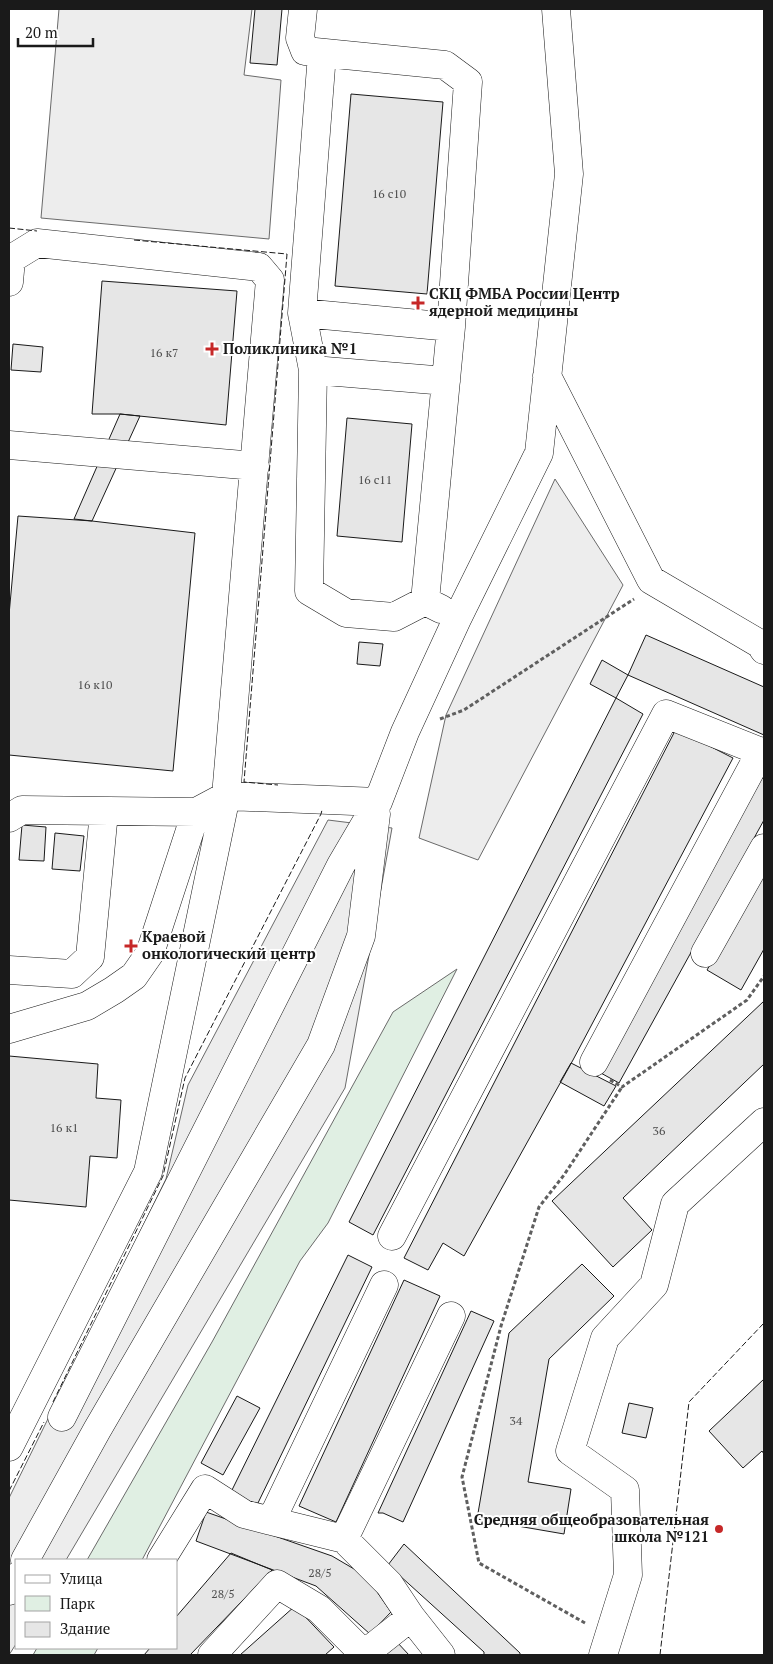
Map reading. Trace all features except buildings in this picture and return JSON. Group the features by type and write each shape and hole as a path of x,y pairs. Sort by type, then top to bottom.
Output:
{"lane":[{"path":"303,9 300,38 305,51 445,65 468,82 446,381 424,601"},
{"path":"62,1417 341,865 378,802 405,732 458,617 538,453 569,174 556,9"},
{"path":"322,54 302,313 313,370 309,592 346,613 394,617 424,601"},
{"path":"9,282 11,260 37,243 259,267 270,280 226,796 148,1172 17,1412 9,1446"},
{"path":"302,313 450,327"},
{"path":"313,370 446,381"},
{"path":"547,376 651,580 760,644 764,650"},
{"path":"9,445 255,466"},
{"path":"424,601 458,617"},
{"path":"392,1236 666,714 763,752 594,1062"},
{"path":"9,818 22,810 196,812 226,796 378,802"},
{"path":"26,1559 96,1430 321,1045 361,936 378,802"},
{"path":"9,970 72,974 90,957 104,812"},
{"path":"9,1029 87,1006 134,976 150,953 196,812"},
{"path":"705,953 764,848"},
{"path":"602,1655 628,1575 625,1490 570,1451 605,1338 654,1285 675,1204 764,1122"},
{"path":"271,1521 384,1285"},
{"path":"344,1539 451,1316"},
{"path":"17,1412 49,1412 96,1430"},
{"path":"162,1559 205,1488 244,1514 344,1539 389,1584 411,1617 441,1655"},
{"path":"9,1591 15,1579"},
{"path":"212,1655 277,1584 319,1609 363,1655 411,1617"}],"path":[{"path":"405,732 464,710 633,600 651,580"},
{"path":"592,1627 479,1563 462,1477 501,1326 539,1207 564,1175 622,1086 747,1000 764,976"},
{"path":"594,1062 599,1074 622,1086"}],"green space":[{"path":"457,969 328,1223 300,1261 143,1559 88,1559 212,1342 393,1012"},
{"path":"36,1649 97,1649 94,1655 33,1655"}],"shaded area":[{"path":"59,9 252,9 244,75 281,80 269,239 41,218"},
{"path":"555,479 623,585 478,860 419,838 446,715"},
{"path":"328,820 392,828 345,1088 67,1559 15,1559 15,1646 9,1655 9,1498 166,1179 188,1085"}],"fence":[{"path":"9,228 37,231"},
{"path":"134,240 287,254 244,782 278,785"},
{"path":"53,1402 163,1176 185,1078 322,810"},
{"path":"660,1655 689,1402 764,1323"},
{"path":"9,1491 44,1422"}],"place":[{"name":"СКЦ ФМБА России Центр ядерной медицины","path":"418,303"},
{"name":"Поликлиника №1","path":"212,349"},
{"name":"Краевой онкологический центр","path":"131,946"},
{"name":"Средняя общеобразовательная школа №121","path":"719,1529"}]}
